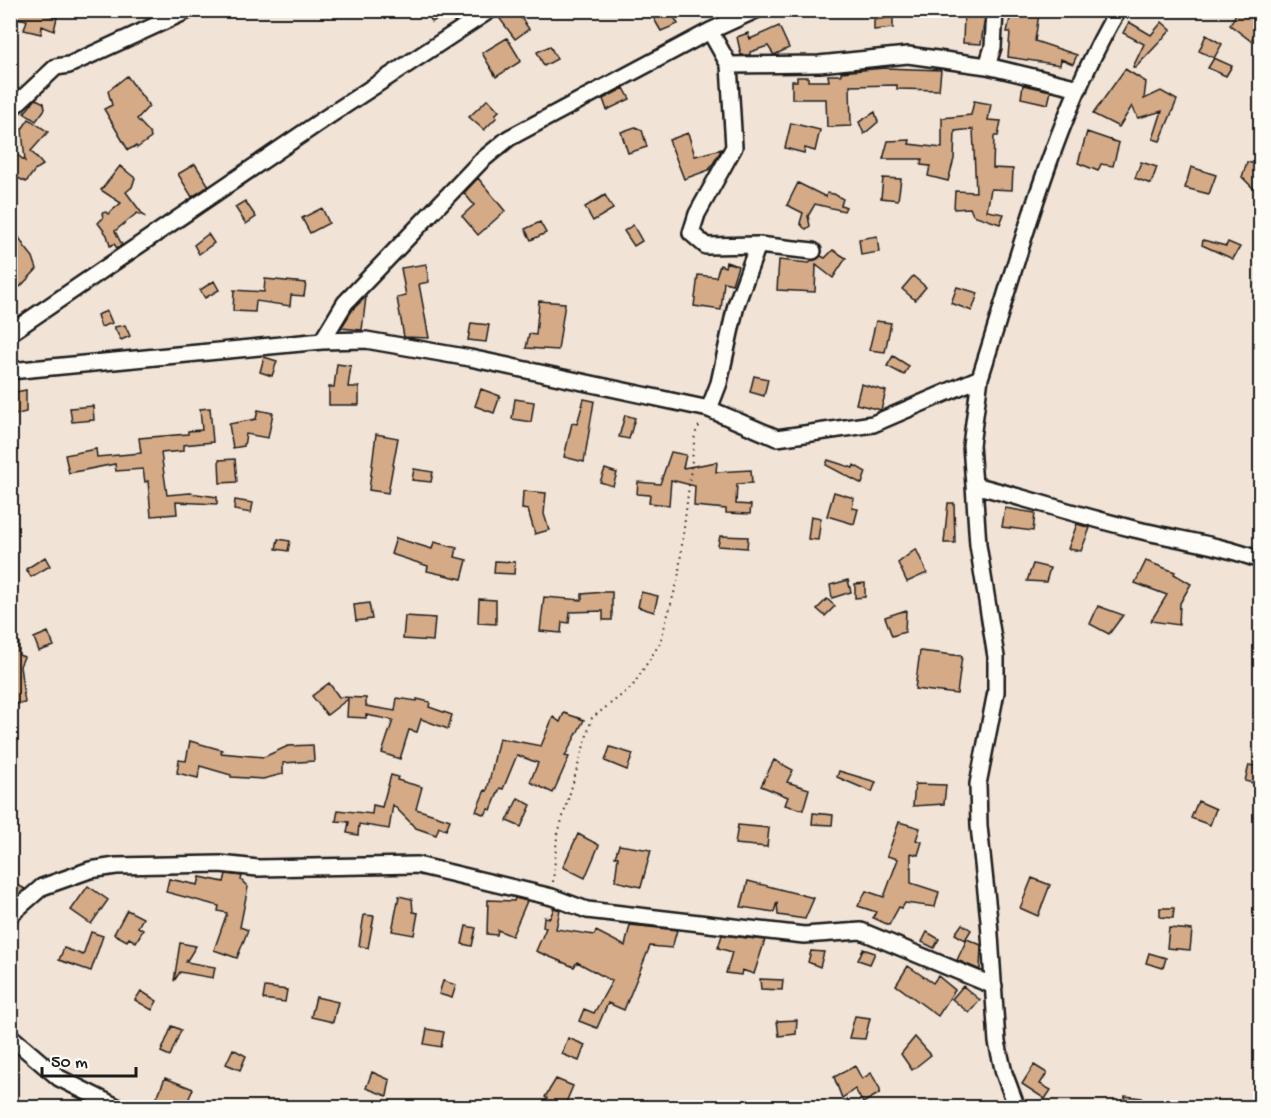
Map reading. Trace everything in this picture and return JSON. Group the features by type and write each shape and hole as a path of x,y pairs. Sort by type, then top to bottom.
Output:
{"street":[{"path":"10,110 56,67 69,65 189,10"},
{"path":"10,333 321,121 490,10"},
{"path":"322,341 345,303 481,161 509,138 710,31 756,10"},
{"path":"987,66 993,47 995,10"},
{"path":"1017,1107 1004,1072 997,1042 979,826 978,784 996,692 996,657 978,544 971,445 980,378 1032,216 1079,88 1118,10"},
{"path":"710,31 729,65 734,147 690,233 706,246 758,245 813,251"},
{"path":"729,65 819,64 908,55 987,66 1079,88"},
{"path":"709,409 719,383 736,305 758,245"},
{"path":"10,371 322,341 366,340 470,358 709,409 777,438 873,424 980,378"},
{"path":"974,485 1132,529 1190,539 1260,560"},
{"path":"10,915 42,887 90,870 116,866 219,864 258,868 417,865 552,897 587,910 804,935 861,931 994,986"},
{"path":"10,1036 59,1077 119,1107"}],"path":[{"path":"552,897 557,837 592,718 632,687 660,643 678,579 694,434 709,409"}],"building":[{"path":"10,10 50,10 49,15 57,17 54,31 42,26 41,34 24,30 27,20 10,17"},
{"path":"426,10 454,10 432,22"},
{"path":"512,10 516,10 529,29 515,39 500,19"},
{"path":"670,10 678,24 661,31 654,19"},
{"path":"1238,10 1244,10 1260,23 1251,41 1230,25"},
{"path":"1039,13 1035,41 1077,55 1073,64 1061,59 1060,65 1008,57 1010,32 1007,32 1011,14"},
{"path":"964,14 985,16 981,44 963,43"},
{"path":"893,17 893,28 874,30 874,20"},
{"path":"1129,22 1151,35 1162,22 1171,30 1135,68 1133,67 1144,44 1123,33"},
{"path":"779,26 789,48 774,55 768,46 750,52 750,55 741,55 737,37 748,33 750,39"},
{"path":"1206,35 1222,44 1214,58 1199,51"},
{"path":"507,38 521,61 496,77 482,53"},
{"path":"550,46 557,59 544,66 537,52"},
{"path":"1214,58 1232,66 1226,76 1208,68"},
{"path":"884,68 941,70 939,90 897,89 897,85 850,86 851,126 827,127 826,99 792,99 792,81 797,81 797,77 808,77 808,81 829,81 828,75"},
{"path":"1125,69 1146,82 1144,99 1161,91 1177,100 1160,141 1153,139 1162,111 1138,118 1132,106 1119,127 1093,114"},
{"path":"127,76 149,106 137,119 150,133 151,138 137,148 136,146 128,150 104,109 112,105 108,91"},
{"path":"1023,85 1051,91 1048,104 1021,98"},
{"path":"624,88 630,99 607,110 603,99"},
{"path":"36,99 44,103 45,109 36,121 24,113"},
{"path":"488,99 499,111 495,115 497,117 484,130 469,117"},
{"path":"974,101 991,104 988,120 1001,121 998,136 994,136 993,168 1013,169 1012,190 991,189 987,211 1004,214 1000,224 973,215 970,208 954,209 955,191 976,192 973,129 955,131 954,159 948,181 928,176 930,166 921,165 922,159 883,159 888,141 910,140 909,144 942,148 942,118 971,115"},
{"path":"875,112 878,122 864,134 859,122"},
{"path":"29,119 48,132 31,151 43,165 35,170 26,182 14,176 10,162 15,153 25,161 22,129"},
{"path":"791,123 820,130 815,151 805,148 804,153 785,148"},
{"path":"635,127 642,130 647,147 628,153 621,132"},
{"path":"1087,132 1119,143 1113,166 1101,164 1098,171 1078,163"},
{"path":"688,133 695,156 722,149 709,170 684,179 669,140"},
{"path":"1141,162 1157,167 1151,184 1135,178"},
{"path":"1247,162 1260,165 1254,189 1242,177"},
{"path":"195,164 209,186 192,197 178,174"},
{"path":"120,166 135,178 132,187 126,192 144,216 137,213 115,231 122,245 117,248 114,244 110,246 107,235 98,223 103,218 102,213 108,214 121,203 101,190"},
{"path":"1191,167 1216,175 1209,194 1185,188"},
{"path":"478,178 505,211 478,235 462,216 474,205 464,193"},
{"path":"883,178 901,179 898,200 881,198"},
{"path":"798,183 826,197 827,193 843,199 841,205 846,207 844,211 815,204 808,216 810,226 806,229 800,223 803,213 787,205"},
{"path":"605,195 613,209 593,221 585,207"},
{"path":"245,201 256,217 246,224 235,207"},
{"path":"322,208 329,223 310,233 302,218"},
{"path":"10,222 33,257 37,269 20,287 12,280 17,271 10,260"},
{"path":"540,222 546,233 531,240 525,229"},
{"path":"633,225 642,241 634,246 624,231"},
{"path":"208,234 214,243 199,254 194,245"},
{"path":"877,236 879,252 861,255 859,239"},
{"path":"1203,240 1226,246 1228,242 1240,247 1233,259 1202,245"},
{"path":"833,250 846,258 833,278 816,265 815,292 777,290 779,260 809,263 821,256 825,258"},
{"path":"726,262 738,266 732,284 724,282 721,310 694,306 698,275 716,277 720,265 725,267"},
{"path":"426,264 429,282 419,284 429,338 404,337 397,298 406,296 401,268"},
{"path":"913,276 926,287 915,300 902,289"},
{"path":"265,279 306,283 304,296 291,295 290,306 256,301 255,312 233,311 234,290 264,292"},
{"path":"214,281 219,290 205,298 200,290"},
{"path":"957,287 978,293 972,311 951,303"},
{"path":"366,297 362,330 341,328 353,309"},
{"path":"539,301 565,303 558,350 526,348 529,334 536,335"},
{"path":"107,311 112,323 101,327 97,315"},
{"path":"876,321 891,323 885,352 869,350"},
{"path":"471,323 489,325 486,342 468,340"},
{"path":"125,325 130,336 121,340 114,327"},
{"path":"893,356 909,366 904,375 887,366"},
{"path":"264,357 277,361 272,376 260,372"},
{"path":"337,364 351,366 348,387 359,387 359,405 329,405 329,387 334,387"},
{"path":"754,376 768,379 764,396 750,392"},
{"path":"861,384 886,391 881,410 856,404"},
{"path":"481,389 500,396 494,413 475,406"},
{"path":"26,390 26,412 10,416 10,393"},
{"path":"515,399 534,402 531,422 512,419"},
{"path":"584,399 594,401 584,462 564,457 572,423 577,424"},
{"path":"93,406 94,420 72,422 70,408"},
{"path":"210,408 213,442 183,445 183,451 161,453 167,495 190,493 217,497 217,504 176,502 177,514 151,516 148,481 145,482 143,469 116,471 115,464 69,473 65,455 96,449 97,457 141,453 139,438 188,434 188,431 202,430 200,409"},
{"path":"258,410 273,413 268,438 246,434 244,446 233,448 229,424 256,419"},
{"path":"625,415 635,418 629,439 619,437"},
{"path":"376,434 398,438 388,493 369,490"},
{"path":"671,452 686,455 683,468 717,462 716,472 751,470 752,483 737,484 736,504 751,505 750,514 726,513 726,509 694,506 695,486 671,480 669,505 649,503 650,495 637,494 638,482 660,484"},
{"path":"235,459 237,482 220,483 219,460"},
{"path":"828,460 853,468 854,465 866,472 862,484 826,465"},
{"path":"414,469 433,472 431,482 412,480"},
{"path":"605,469 617,473 613,486 600,482"},
{"path":"523,491 546,493 544,514 549,530 535,534 528,510 522,509"},
{"path":"834,492 854,498 852,508 858,509 854,524 827,516"},
{"path":"235,500 253,503 251,513 234,510"},
{"path":"948,503 954,503 955,543 944,543"},
{"path":"1005,508 1035,513 1033,531 1002,527"},
{"path":"811,516 821,518 818,540 808,539"},
{"path":"1077,524 1090,528 1081,551 1068,549"},
{"path":"720,536 748,537 747,548 718,546"},
{"path":"396,538 432,549 434,542 457,548 455,557 467,560 462,579 427,571 428,566 391,554"},
{"path":"278,539 290,541 288,551 276,549"},
{"path":"916,549 927,573 907,582 898,563"},
{"path":"45,557 50,566 31,577 26,569"},
{"path":"495,561 515,562 514,574 494,573"},
{"path":"1146,561 1175,572 1174,574 1191,584 1180,603 1179,625 1151,621 1167,595 1135,583"},
{"path":"1033,564 1050,568 1046,582 1027,581"},
{"path":"848,580 851,592 832,598 830,585"},
{"path":"865,583 865,597 855,598 855,584"},
{"path":"612,592 612,620 603,620 603,611 570,612 569,623 562,622 561,633 540,631 544,597 582,600 582,594"},
{"path":"641,592 658,596 654,612 638,607"},
{"path":"479,599 496,600 496,624 478,623"},
{"path":"827,599 835,606 825,616 817,609"},
{"path":"369,603 372,619 356,621 354,605"},
{"path":"1098,606 1123,615 1109,634 1090,624"},
{"path":"906,610 905,632 892,636 885,617"},
{"path":"405,616 435,618 433,641 403,639"},
{"path":"48,632 54,646 39,651 34,638"},
{"path":"10,643 19,643 19,655 24,657 20,666 25,703 12,704"},
{"path":"920,651 962,656 957,694 915,689"},
{"path":"329,683 339,697 366,698 366,706 395,711 397,698 430,702 429,707 452,715 448,729 421,719 417,732 409,730 400,759 382,753 393,720 366,715 366,718 347,717 348,699 327,715 312,696"},
{"path":"564,713 584,720 565,756 569,757 553,793 530,782 538,763 517,755 503,789 500,788 491,810 488,809 485,815 476,811 485,790 487,791 499,738 541,746 553,717 560,722"},
{"path":"190,741 222,750 221,753 264,757 288,746 313,745 314,761 283,763 283,774 263,779 231,777 231,775 200,766 198,778 177,773 179,760 186,761"},
{"path":"610,747 633,754 627,770 605,761"},
{"path":"774,760 793,770 787,782 809,789 803,810 785,805 788,797 761,786"},
{"path":"1249,765 1260,767 1260,785 1245,781"},
{"path":"839,771 876,782 872,792 837,777"},
{"path":"391,775 398,777 397,780 422,787 416,809 450,820 446,830 439,827 436,835 416,828 393,805 389,829 359,824 358,835 347,833 349,822 336,821 338,810 372,814 373,805 382,807"},
{"path":"915,784 946,785 944,804 913,806"},
{"path":"518,798 531,805 521,827 507,821"},
{"path":"1198,801 1216,809 1210,825 1191,818"},
{"path":"813,813 833,815 832,825 812,824"},
{"path":"899,822 920,828 916,840 922,842 918,855 911,853 911,883 939,892 935,907 905,903 902,908 899,907 889,925 873,918 876,912 858,906 866,891 884,897 898,859 887,856"},
{"path":"738,825 769,828 767,847 735,844"},
{"path":"578,834 599,845 585,878 563,867"},
{"path":"619,845 651,850 641,887 615,881 618,857 615,857"},
{"path":"226,874 242,876 241,880 248,887 240,927 248,930 237,958 214,950 227,913 218,911 219,906 166,892 169,879 198,885 200,877 224,882"},
{"path":"1032,878 1050,885 1038,916 1020,908"},
{"path":"10,881 25,889 10,902"},
{"path":"748,881 814,898 805,919 778,915 777,902 774,912 741,907"},
{"path":"88,886 108,900 91,924 71,910"},
{"path":"399,896 412,899 413,912 418,913 414,935 392,931"},
{"path":"515,898 527,901 512,936 498,930 497,935 487,934 488,900 514,901"},
{"path":"554,908 560,910 556,929 594,935 596,931 625,946 630,925 677,930 672,948 650,946 624,1010 608,1003 597,1028 579,1021 584,1009 594,1013 612,981 577,962 574,967 536,951 546,928 543,927 544,917 550,918"},
{"path":"1160,908 1174,908 1173,918 1160,917"},
{"path":"127,910 143,918 138,927 143,930 136,942 129,938 127,941 114,934"},
{"path":"364,915 374,916 368,948 359,946"},
{"path":"962,924 971,930 965,940 955,934"},
{"path":"466,926 476,928 472,946 462,944"},
{"path":"1169,928 1192,930 1190,950 1167,948"},
{"path":"91,932 103,936 91,971 59,960 64,948 83,955"},
{"path":"927,932 939,939 934,948 922,942"},
{"path":"722,935 765,940 754,974 742,970 741,975 726,973 732,952 718,948"},
{"path":"967,939 981,945 980,970 957,960"},
{"path":"180,943 196,946 186,962 215,967 213,978 180,972 174,981"},
{"path":"863,949 875,953 870,964 858,960"},
{"path":"811,951 824,952 820,967 808,962"},
{"path":"1149,953 1166,958 1163,968 1146,963"},
{"path":"908,966 933,983 938,976 955,990 938,1016 896,985"},
{"path":"760,979 783,980 782,990 761,989"},
{"path":"443,981 456,985 452,998 439,994"},
{"path":"963,986 980,1000 969,1013 952,999"},
{"path":"265,987 287,990 285,1002 263,999"},
{"path":"141,991 157,1001 152,1010 135,1000"},
{"path":"316,997 338,1002 333,1022 311,1017"},
{"path":"855,1016 870,1018 865,1039 849,1038"},
{"path":"797,1020 796,1034 779,1036 777,1021"},
{"path":"172,1026 181,1030 170,1056 161,1052"},
{"path":"427,1029 444,1032 441,1047 424,1044"},
{"path":"915,1037 931,1055 912,1070 901,1054"},
{"path":"568,1038 585,1045 579,1061 562,1054"},
{"path":"233,1049 246,1056 240,1070 226,1064"},
{"path":"1034,1065 1047,1073 1040,1084 1051,1090 1045,1099 1022,1084"},
{"path":"855,1066 862,1079 871,1073 880,1089 880,1093 863,1103 855,1089 842,1098 834,1077"},
{"path":"372,1072 390,1080 387,1096 366,1088"},
{"path":"165,1078 193,1089 185,1107 153,1107"},
{"path":"556,1079 573,1086 564,1107 543,1107 547,1098 545,1097"},
{"path":"1125,1096 1142,1098 1141,1107 1124,1107"}]}
